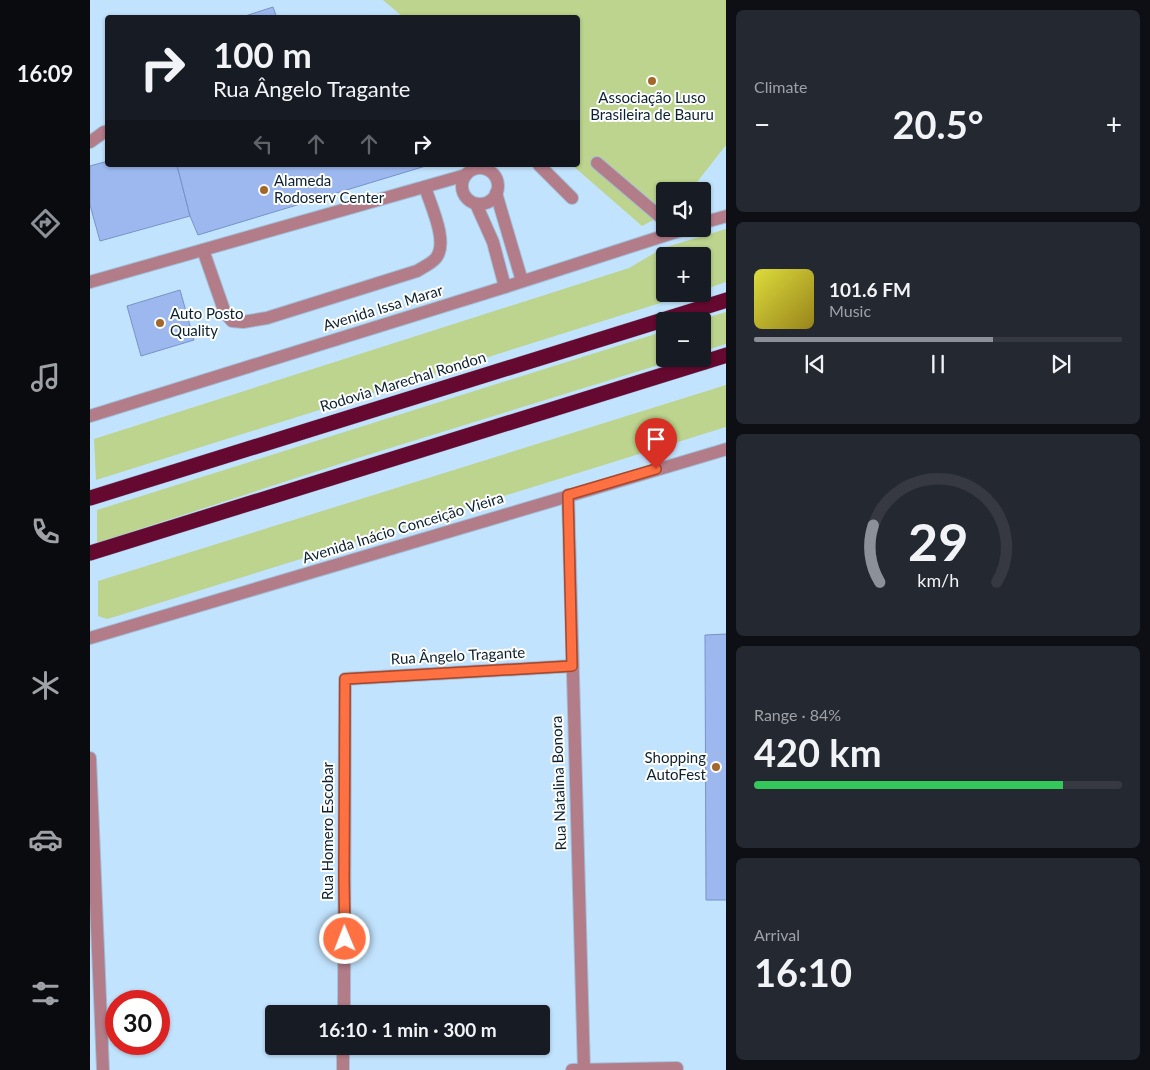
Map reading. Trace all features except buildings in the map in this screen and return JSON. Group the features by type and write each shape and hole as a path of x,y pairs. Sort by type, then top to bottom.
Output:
{"highway":[{"name":"Rodovia Marechal Rondon","path":"90,498 726,300"},
{"path":"90,552 726,355"}],"street":[{"path":"90,142 105,131"},
{"path":"597,163 656,213"},
{"path":"90,282 425,187 466,175 483,167 494,175 497,180 496,192 522,281"},
{"path":"541,167 572,198"},
{"path":"466,175 462,186 463,192 471,202 476,204 489,202 496,192"},
{"path":"203,250 225,313 232,321 243,322 266,318 417,271 432,262 441,246 440,232 425,187"},
{"path":"476,204 492,242 505,287"},
{"path":"711,220 726,216"},
{"name":"Avenida Issa Marar","path":"90,416 505,287 657,237"},
{"name":"Avenida Inácio Conceição Vieira","path":"90,638 726,449"},
{"name":"Rua Natalina Bonora","path":"568,495 584,1070"},
{"name":"Rua Ângelo Tragante","path":"345,679 572,666"},
{"name":"Rua Homero Escobar","path":"344,1005 345,679"},
{"path":"90,758 103,1070"},
{"path":"343,1055 343,1070"},
{"path":"572,1070 677,1068"}],"green space":[{"name":"Associação Luso Brasileira de Bauru","path":"383,0 726,0 726,145 697,182 656,182 656,219 642,226 574,167 580,167 580,15 401,15"},
{"path":"726,229 726,282 711,287 711,247 666,247 699,237 711,237 711,234"},
{"path":"656,252 656,302 663,302 96,480 94,439 629,268"},
{"path":"726,312 726,344 711,349 711,316"},
{"path":"656,334 656,366 361,457 97,543 97,510"},
{"path":"726,385 726,427 114,617 107,619 98,616 98,581"}],"place":[{"name":"Associação Luso Brasileira de Bauru","path":"652,81"},
{"name":"Alameda Rodoserv Center","path":"264,190"},
{"name":"Auto Posto Quality","path":"160,323"},
{"name":"Shopping AutoFest","path":"716,767"}],"route":[{"path":"345,939 345,679 572,666 568,495 656,469"}]}
